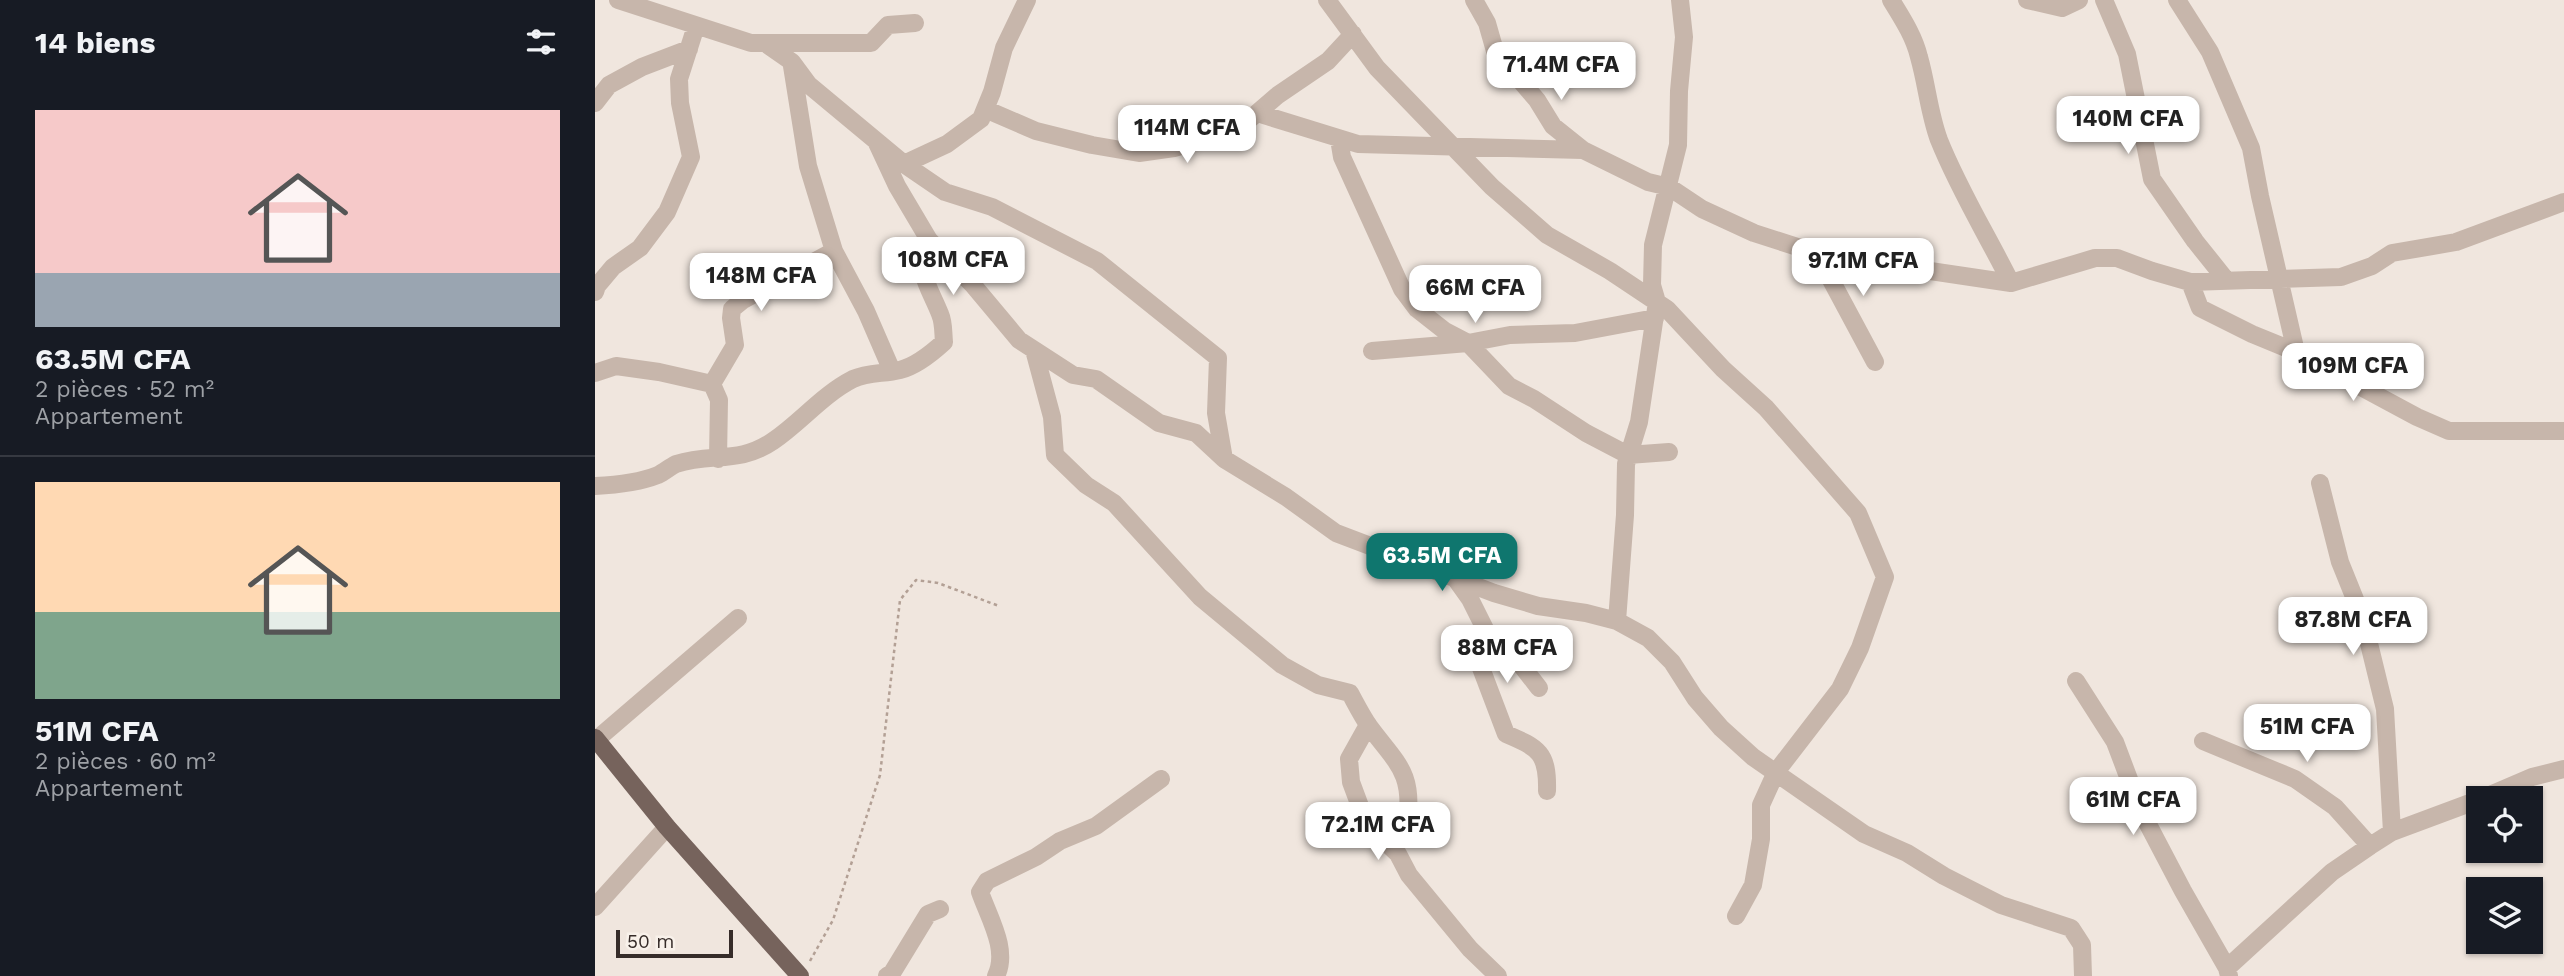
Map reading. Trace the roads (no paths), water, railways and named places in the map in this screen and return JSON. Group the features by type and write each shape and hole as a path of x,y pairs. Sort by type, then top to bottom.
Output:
{"main road":[{"path":"596,739 667,827 804,970"}],"street":[{"path":"618,0 751,43 870,43 888,25 915,23"},
{"path":"904,164 947,144 981,118 1004,48 1027,0"},
{"path":"1327,0 1377,68 1492,187 1547,235 1610,271 1656,310"},
{"path":"1474,0 1487,23 1495,51 1537,100 1553,126 1583,150 1648,182 1669,187 1702,209 1754,233 1816,252 1861,261 2011,283 2095,258 2117,258 2190,282 2341,276 2372,266 2392,253 2456,242 2564,202"},
{"path":"1617,621 1626,464 1639,422 1656,310 1652,285 1653,245 1678,145 1684,37 1680,0"},
{"path":"1891,0 1911,33 1920,57 1924,87 1938,137 1959,189 1981,224 2011,283"},
{"path":"2027,0 2062,8 2079,0"},
{"path":"2104,0 2127,54 2152,179 2227,281"},
{"path":"2177,0 2210,52 2252,148 2260,196 2296,352"},
{"path":"595,292 613,267 640,248 667,212 691,157 680,103 680,79 696,26"},
{"path":"985,109 1036,131 1139,153 1174,149 1215,136 1250,119 1278,95 1328,61 1353,34"},
{"path":"765,43 792,62 809,85 904,164 945,192 992,207 1097,261 1218,358 1216,413 1224,459"},
{"path":"595,103 609,85 642,67 689,49"},
{"path":"792,62 808,166 834,251 866,311 892,371"},
{"path":"1257,113 1358,144 1583,150"},
{"path":"1339,139 1342,157 1402,289 1417,309 1445,331 1468,343 1509,386 1586,433 1628,455 1669,452"},
{"path":"876,141 897,186 929,240 973,285 1019,340 1073,375 1096,379 1159,423 1196,433 1224,459 1286,497 1336,533 1538,607 1586,613 1617,621 1648,638 1672,662 1695,698 1721,728 1753,757 1864,834 1907,853 1944,876 2001,905 2071,928 2082,945 2084,976"},
{"path":"595,486 625,484 656,475 676,465 748,455 774,440 820,400 854,379 876,372 901,370 931,354 944,342 942,317 927,288 919,260 922,246 929,240"},
{"path":"712,384 735,345 732,309 743,300 834,251"},
{"path":"1816,252 1875,362"},
{"path":"2190,282 2200,308 2296,352 2417,417 2449,431 2564,431"},
{"path":"1372,351 1468,343 1510,335 1575,333 1667,309 1723,369 1766,408 1859,513 1885,577 1860,648 1840,689 1776,772 1761,805 1761,839 1753,885 1736,916"},
{"path":"1034,350 1050,407 1055,455 1086,485 1114,503 1200,597 1282,665 1318,685 1350,693 1369,725 1399,762 1408,786 1407,824"},
{"path":"595,373 616,366 712,384"},
{"path":"712,384 719,400 718,458"},
{"path":"2320,483 2340,562 2363,619 2385,709 2390,759 2392,832"},
{"path":"1455,578 1470,599 1489,637 1518,661 1539,688"},
{"path":"596,739 738,618"},
{"path":"1489,637 1481,668 1488,689 1506,734 1530,744 1542,755 1548,770 1547,791"},
{"path":"2076,681 2115,743 2141,811 2228,972 2332,872 2392,832 2466,804"},
{"path":"1369,725 1349,760 1351,782 1364,817 1398,854 1409,875 1470,949 1499,976"},
{"path":"2203,741 2295,779 2335,807 2370,846"},
{"path":"2512,786 2564,769"},
{"path":"996,976 1000,969 1001,951 980,892 987,881 1037,857 1069,836 1096,826 1161,779"},
{"path":"595,907 667,827"},
{"path":"887,976 892,973 928,914 940,909"}]}
